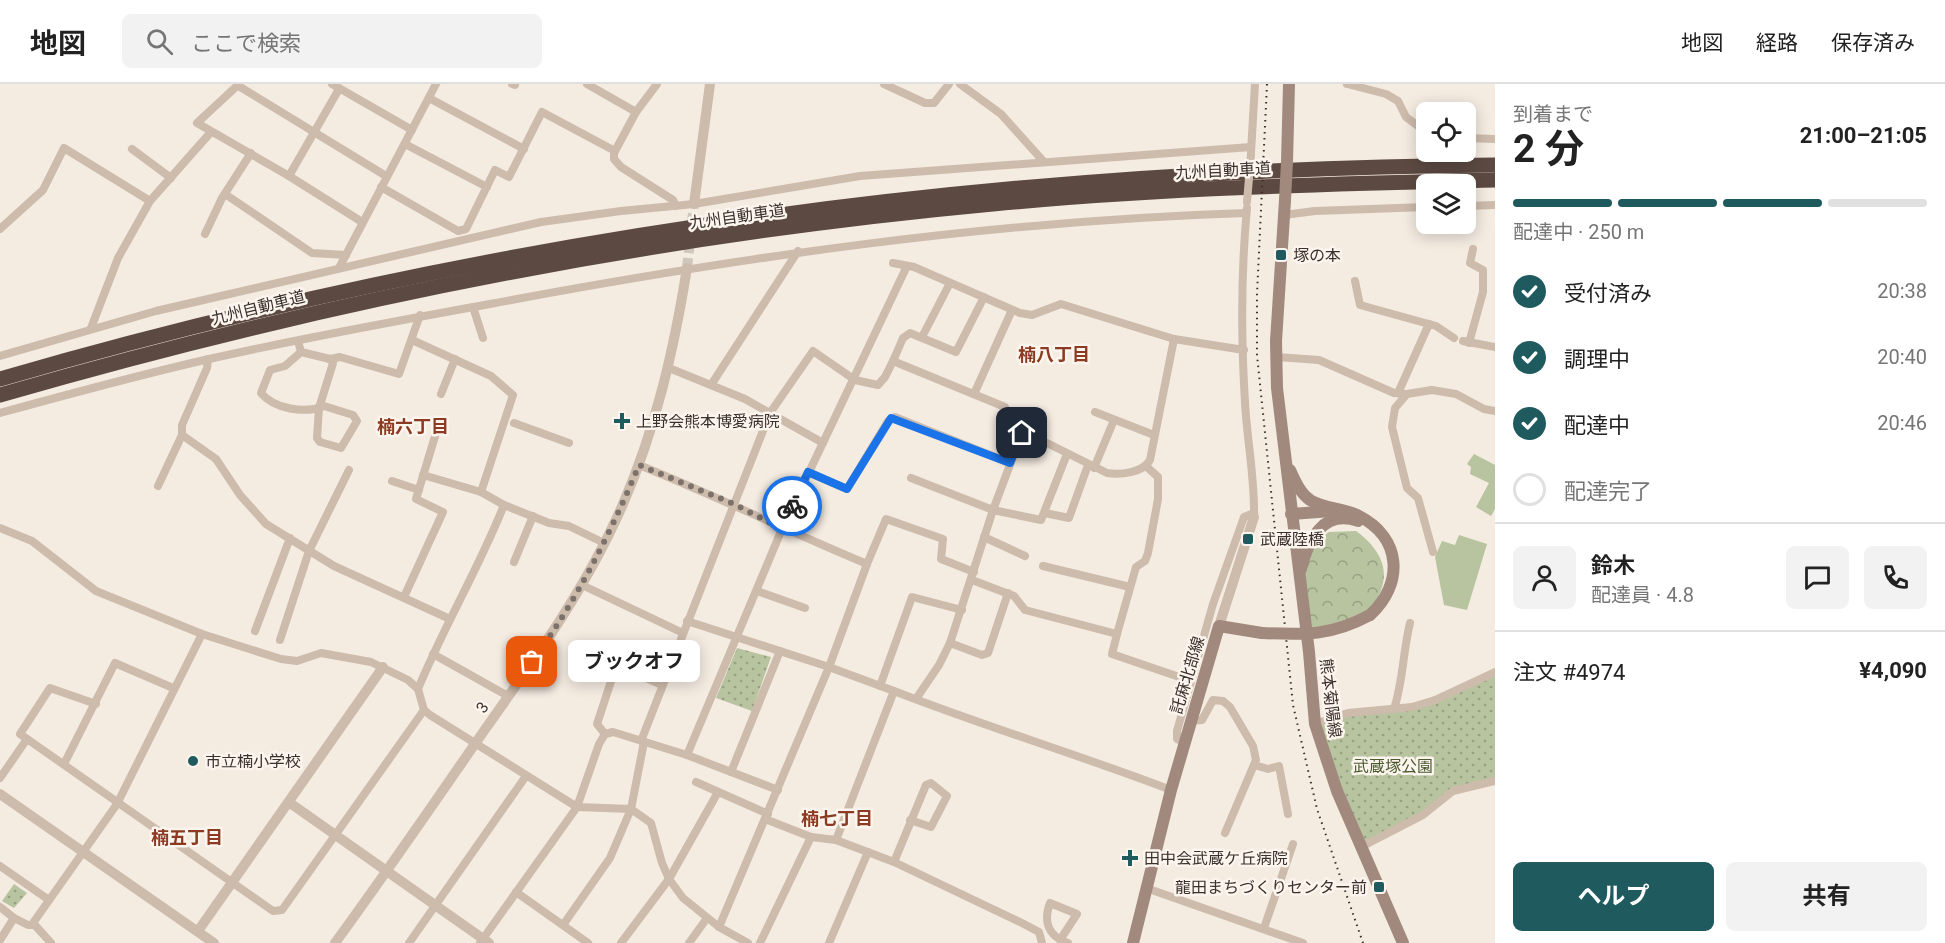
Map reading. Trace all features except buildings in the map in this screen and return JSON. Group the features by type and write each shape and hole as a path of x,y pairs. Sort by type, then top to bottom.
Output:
{"highway":[{"name":"九州自動車道","path":"0,379 131,342 295,301 468,264 694,225 928,195 1050,184 1216,172 1495,165"},
{"name":"九州自動車道","path":"0,395 128,358 357,302 510,271 701,239 993,204 1156,191 1495,180"}],"main road":[{"name":"託麻北部線","path":"1288,84 1287,162 1277,357 1291,514 1329,511 1357,515"},
{"name":"託麻北部線","path":"1133,943 1184,742 1219,626 1262,633 1321,634 1341,630 1370,615 1387,598 1394,575 1391,550 1378,531 1357,515 1312,501 1302,494 1284,455"},
{"name":"熊本菊陽線","path":"1291,514 1314,724 1336,791 1403,943"},
{"path":"1299,579 1309,542 1324,524 1340,519 1352,519 1378,531"}],"street":[{"path":"587,84 636,112"},
{"path":"657,84 636,112 615,151 614,159 621,167 658,190 676,206"},
{"path":"694,204 710,84"},
{"path":"884,84 926,103 934,103 949,84"},
{"path":"960,84 1001,114 1044,162"},
{"path":"1219,626 1254,515 1254,485 1245,402 1242,310 1255,84"},
{"path":"1347,84 1386,94 1398,100 1406,117 1416,124"},
{"path":"362,222 290,176 197,123 238,85 386,176"},
{"path":"339,268 434,85"},
{"path":"290,176 315,133 336,86 412,130"},
{"path":"429,98 524,149"},
{"path":"381,187 458,231 466,229 495,170 509,177 542,112 615,151"},
{"path":"91,328 118,258 150,201 211,132"},
{"path":"1476,138 1495,139"},
{"path":"405,144 487,187"},
{"path":"0,229 43,190 64,148 150,201"},
{"path":"132,149 171,178"},
{"path":"0,356 91,328 541,222 694,204 860,176 1251,150"},
{"path":"205,234 225,194 251,153"},
{"path":"225,194 312,253 345,255"},
{"path":"1476,206 1495,205"},
{"path":"1284,215 1315,210 1416,207"},
{"path":"0,413 208,359 420,315 687,268 798,251 1014,227 1156,216 1246,213"},
{"path":"1473,249 1470,262 1483,270 1483,292 1466,342 1495,347"},
{"path":"711,385 798,251"},
{"path":"893,263 950,282 1012,310 1032,315 1061,304 1174,339 1244,350"},
{"path":"687,755 782,529 855,380 907,266"},
{"name":"3","path":"335,943 508,696 582,585 604,543 639,465 669,368 687,268"},
{"path":"1355,281 1360,305 1429,324 1454,338"},
{"path":"922,337 950,282"},
{"path":"563,925 610,858 632,809 642,742 662,685 770,413 813,351 855,380 878,385 885,377 905,335 913,333 956,352 984,297"},
{"path":"472,307 483,338"},
{"path":"974,394 1012,310"},
{"path":"301,352 330,359 340,357 399,374 420,315"},
{"path":"1429,324 1395,408 1392,427 1407,488 1418,498 1433,552"},
{"path":"412,339 491,376 513,395 481,492"},
{"path":"893,361 1005,407 1011,413 1014,426 1022,433 1091,466 1116,475 1146,466 1150,460 1174,339"},
{"path":"298,341 301,352"},
{"path":"301,352 285,366 270,370 261,393 265,398 290,409 319,408 324,406 354,415 357,421 341,448 321,442 317,438 319,408 333,363 330,359"},
{"path":"1277,357 1319,360 1402,394 1432,390 1456,394 1484,409 1495,411"},
{"path":"158,486 182,435 182,425 207,368 208,359"},
{"path":"441,393 455,359"},
{"path":"669,368 745,399 823,442"},
{"path":"1095,412 1154,435"},
{"path":"808,472 847,489 888,421 895,417 1010,463"},
{"path":"1045,513 1069,518 1114,420"},
{"path":"514,423 568,443"},
{"path":"404,597 443,512 416,499 436,433"},
{"path":"916,699 950,644 993,510 1022,433"},
{"path":"182,435 216,459 240,495 266,525 334,566 450,619"},
{"path":"911,478 993,510 1041,520 1067,454"},
{"path":"639,465 734,504 782,529 867,564"},
{"path":"1146,466 1158,477 1154,526 1147,558 1136,567 1112,654 1191,681"},
{"path":"280,640 309,551 349,470"},
{"path":"423,475 481,492 504,505 569,526 604,543"},
{"path":"392,480 419,490"},
{"path":"418,689 450,619 485,552 504,505"},
{"path":"1184,742 1177,739 1177,731 1213,604 1244,518 1248,514 1254,515"},
{"path":"514,562 533,516"},
{"path":"719,927 829,667 886,519 943,538 940,559 1008,593 1016,598 1025,610 1117,634"},
{"path":"0,528 32,541 96,591 202,634 281,659 297,661 321,653 371,662 408,680 418,689 424,711 577,807 632,809 651,823 669,879 683,897 719,927 748,943"},
{"path":"984,537 1025,556"},
{"path":"255,632 290,538"},
{"path":"1042,566 1130,587"},
{"path":"582,585 683,633"},
{"path":"757,591 805,608"},
{"path":"950,644 982,655 988,653 1008,593"},
{"path":"880,686 912,597 962,610"},
{"path":"687,621 829,667 916,699 952,715 1098,762 1171,790"},
{"path":"1394,709 1399,693 1403,650 1410,623"},
{"path":"33,925 117,804 202,634"},
{"path":"731,772 780,651"},
{"path":"433,654 508,696"},
{"path":"64,764 115,663 173,688"},
{"path":"605,735 597,724 615,669 621,667 662,685"},
{"path":"198,931 383,668"},
{"path":"1314,724 1348,713 1394,709 1435,700 1495,672"},
{"path":"96,704 50,688 20,734 273,911 282,910 424,711"},
{"path":"836,840 894,691"},
{"path":"1190,721 1202,720 1213,700 1223,701 1230,707 1253,746 1254,765 1225,833"},
{"path":"290,802 484,942 516,892 577,807 599,744 605,735 613,732 687,755 778,790"},
{"path":"0,778 27,739"},
{"path":"1254,765 1268,769 1279,766 1288,814"},
{"path":"409,943 526,776"},
{"path":"1361,847 1424,815 1453,791 1495,781"},
{"path":"696,782 811,837 836,840 894,862 1039,932 1042,943"},
{"path":"894,862 910,820 927,783 931,783 947,796 932,828 910,820"},
{"path":"621,943 669,879 718,792"},
{"path":"0,794 214,943"},
{"path":"760,943 811,837"},
{"path":"1264,928 1293,844"},
{"path":"829,943 868,852"},
{"path":"0,866 49,900"},
{"path":"1146,888 1303,943"},
{"path":"516,892 588,943"},
{"path":"1050,903 1077,914 1064,942 1049,932 1045,917 1050,903"},
{"path":"0,907 28,926 33,925"},
{"path":"0,940 14,918"},
{"path":"689,943 707,918"},
{"path":"33,925 49,942"}],"green space":[{"path":"1474,454 1495,465 1495,509 1491,516 1476,507 1489,483 1470,474 1471,467 1467,464"},
{"path":"1356,531 1371,544 1381,559 1384,576 1377,602 1373,608 1351,621 1335,627 1311,630 1303,578 1311,544 1329,532"},
{"path":"1459,535 1487,544 1467,610 1444,605 1435,557 1442,541 1455,545"},
{"path":"737,648 771,657 752,711 716,698"},
{"name":"武蔵塚公園","path":"1495,672 1495,781 1453,791 1423,815 1361,847 1315,724 1348,713 1412,707"},
{"path":"14,884 27,893 14,908 2,901"}],"tunnel":[{"path":"687,268 694,204"}],"railway":[{"path":"1267,84 1257,294 1257,355 1293,705 1317,809 1363,943"}],"way so far":[{"path":"532,662 585,581 639,465 734,504 782,529 792,506"}],"place":[{"name":"塚の本","path":"1281,255"},
{"name":"上野会熊本博愛病院","path":"622,421"},
{"name":"武蔵陸橋","path":"1248,539"},
{"name":"ブックオフ","path":"532,662"},
{"name":"市立楠小学校","path":"193,761"},
{"name":"田中会武蔵ケ丘病院","path":"1130,858"},
{"name":"龍田まちづくりセンター前","path":"1379,887"}],"district":[{"name":"楠八丁目","path":"1054,355"},
{"name":"楠六丁目","path":"413,427"},
{"name":"楠七丁目","path":"837,819"},
{"name":"楠五丁目","path":"187,838"}],"route":[{"path":"792,506 808,472 847,489 891,418 895,417 1010,463 1022,433"}]}
